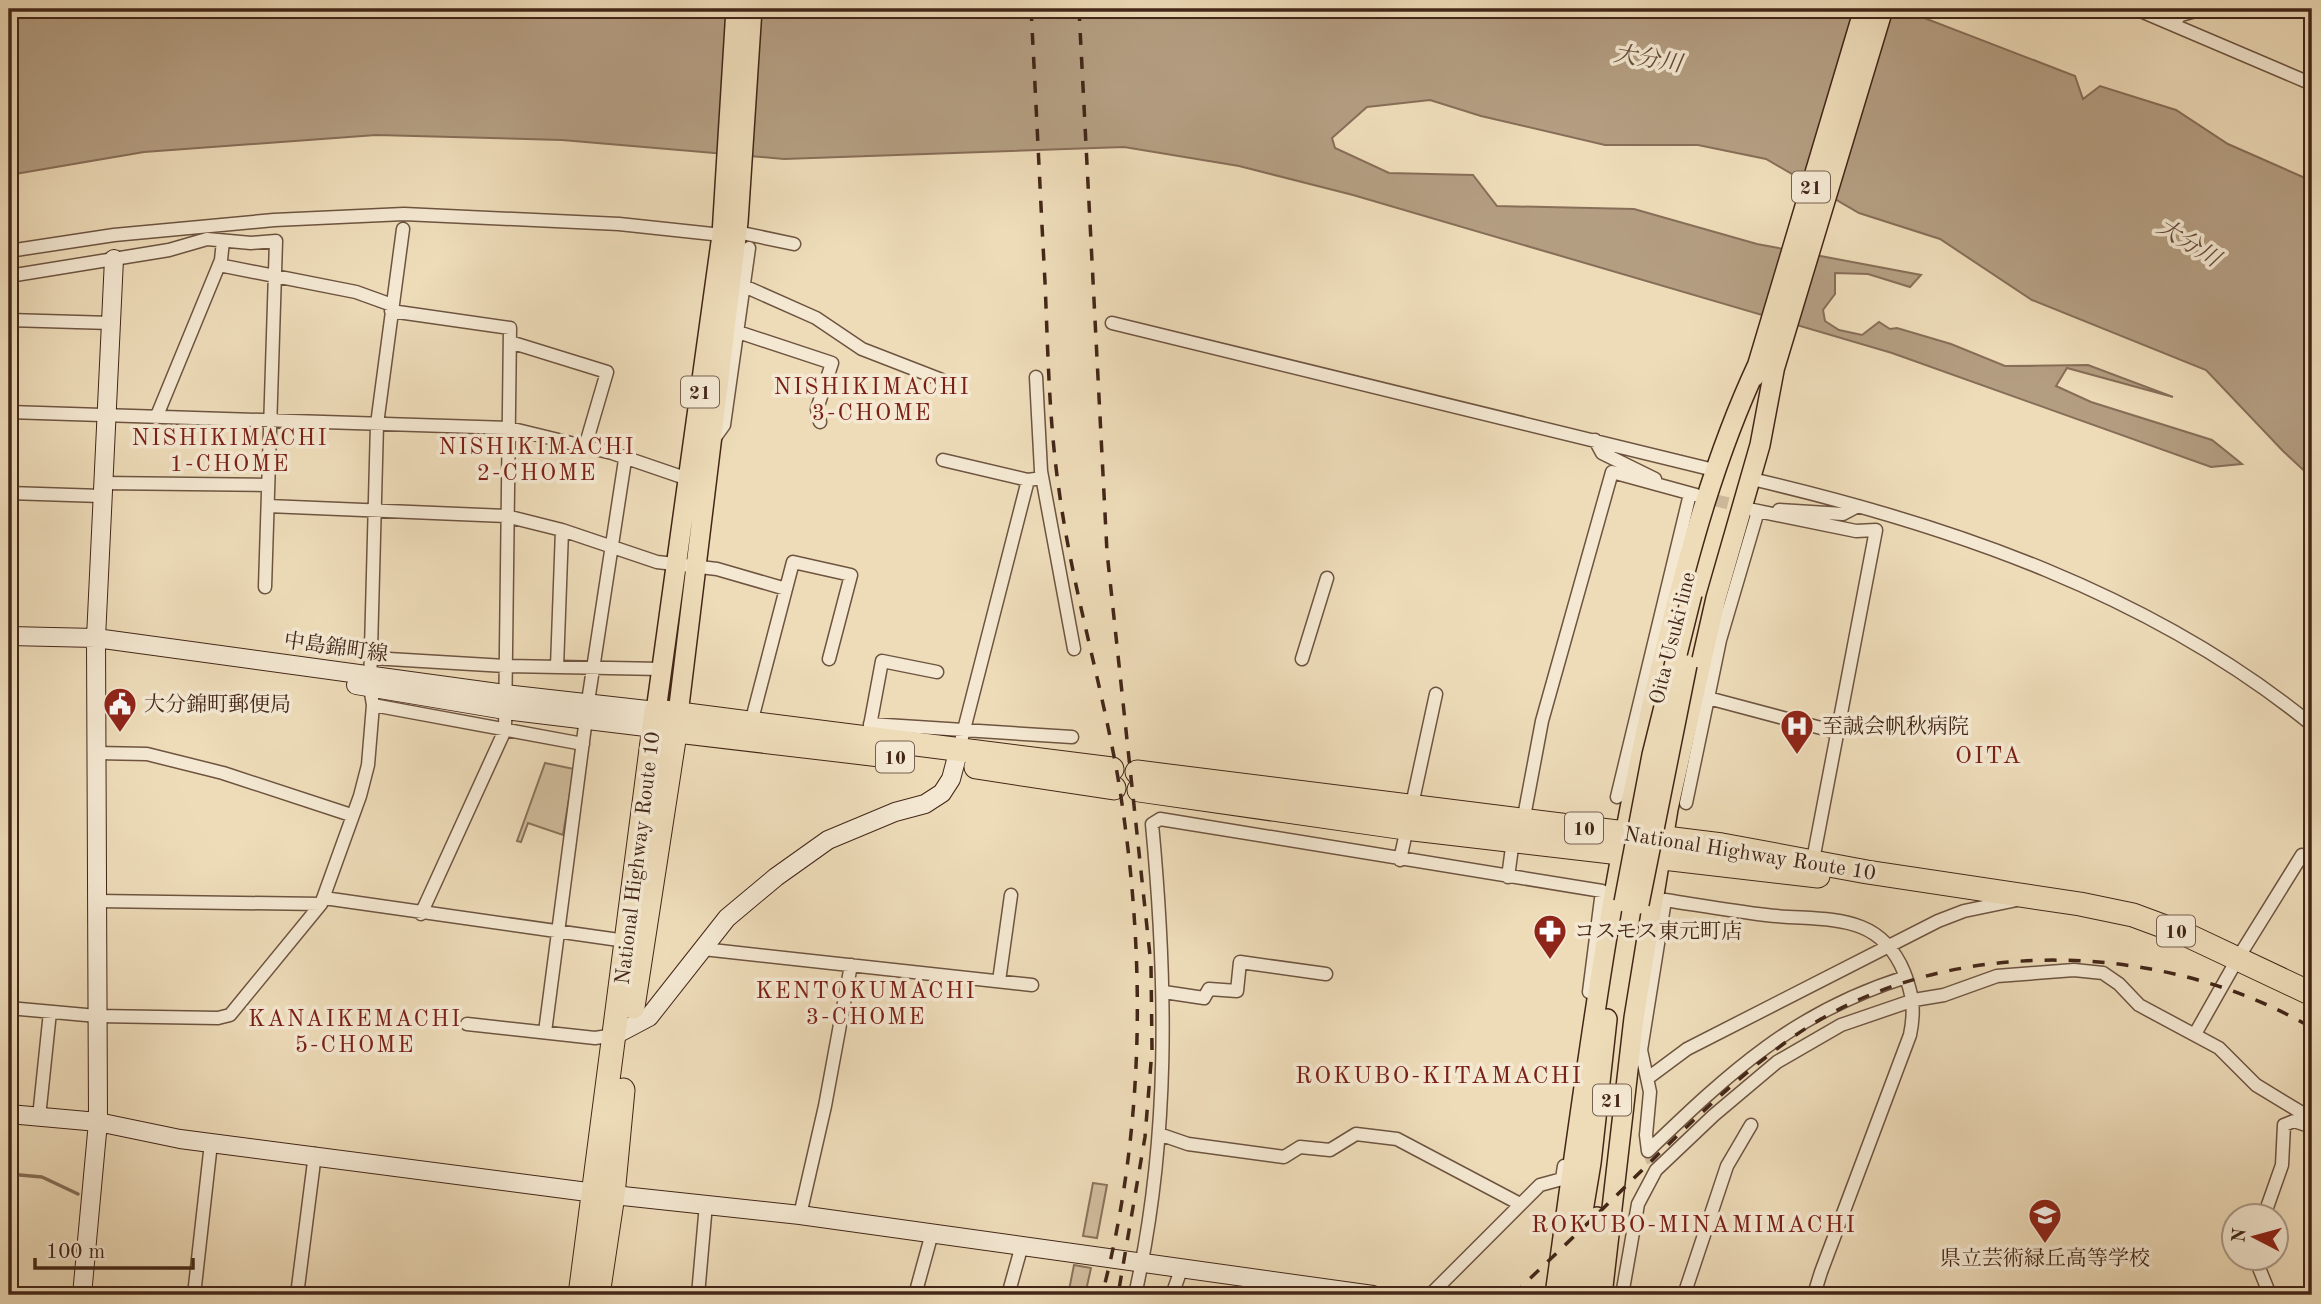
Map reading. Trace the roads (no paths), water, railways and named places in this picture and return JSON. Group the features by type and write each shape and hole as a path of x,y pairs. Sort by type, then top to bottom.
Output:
{"highway":[{"name":"National Highway Route 10","path":"666,721 959,748"},
{"name":"National Highway Route 10","path":"666,721 751,723 869,731 1113,778"},
{"name":"National Highway Route 10","path":"622,1032 626,941 666,721"},
{"name":"National Highway Route 10","path":"598,1295 604,1194 622,1032 666,721"},
{"name":"National Highway Route 10","path":"1138,781 1621,842 1912,887 2029,897"},
{"name":"National Highway Route 10","path":"1662,848 1813,860 2133,915 2238,958 2312,995"},
{"name":"National Highway Route 10","path":"580,1295 604,1194"}],"main road":[{"name":"21","path":"666,721 661,668 688,479 730,227 736,9"},
{"name":"21","path":"666,721 695,566 710,444 752,9"},
{"name":"Oita Usuki line","path":"1569,1295 1583,1222 1631,903 1665,762 1698,595 1767,362 1864,9"},
{"name":"Oita Usuki line","path":"1767,362 1883,9"},
{"path":"1555,1295 1575,1119 1642,711 1735,469 1767,362"},
{"path":"1602,1295 1634,1018 1662,848 1690,707 1716,598 1735,469"},
{"name":"Oita Usuki line","path":"1584,1295 1631,903"}],"street":[{"path":"2136,9 2312,83"},
{"path":"2172,23 2181,15 2202,9"},
{"path":"9,251 114,235 274,220 392,215 730,227 794,244"},
{"path":"9,1008 97,1016 218,1018 230,1015 323,901 368,765 373,705 371,673 377,424 403,229"},
{"path":"9,276 114,259 207,239 251,243 276,241 265,587"},
{"path":"156,418 219,265 223,241"},
{"path":"710,444 724,425 749,248"},
{"path":"82,1295 98,1122 96,643 101,489 114,259"},
{"path":"219,265 356,292 392,308 510,328 505,730 421,914"},
{"path":"744,286 816,318 862,349 942,380"},
{"path":"9,320 111,323"},
{"path":"1112,323 1595,440 1735,469 1978,544 2124,605 2179,633 2238,669 2312,725"},
{"path":"738,332 832,363 817,409 820,422"},
{"path":"510,342 607,372 585,447"},
{"path":"1036,377 1043,478 1074,649"},
{"path":"9,412 509,428 585,447 688,479"},
{"path":"1595,440 1602,453 1653,477 1664,488"},
{"path":"589,695 625,460"},
{"path":"943,460 1028,480 1043,478"},
{"path":"1508,877 1542,721 1612,472 1693,495 1642,711 1617,797"},
{"path":"467,1024 596,1038 622,1032 649,1017 727,918 751,897 828,840 933,800 947,785 959,748 1028,480"},
{"path":"9,493 268,485"},
{"path":"268,506 506,516 675,564 717,569 786,589"},
{"path":"1813,860 1876,530 1856,531 1753,510 1843,514 1857,506"},
{"path":"1686,803 1723,628 1758,511"},
{"path":"557,667 562,530"},
{"path":"751,723 793,562 851,575 829,659"},
{"path":"1302,659 1327,578"},
{"name":"中島錦町線","path":"9,636 371,673 505,702 666,721"},
{"name":"中島錦町線","path":"9,645 96,643"},
{"path":"869,731 882,661 937,672"},
{"path":"371,673 505,666 661,668"},
{"path":"1400,860 1436,694"},
{"path":"1690,707 1708,698 1836,732"},
{"path":"373,705 583,744"},
{"path":"545,1032 585,726"},
{"path":"959,748 1072,737"},
{"path":"97,753 147,754 223,773 351,815"},
{"path":"1135,1295 1143,1262 1159,1134 1163,939 1152,824 1160,819 1602,891 1575,1119 1562,1179 1540,1185 1430,1295"},
{"path":"2195,1034 2302,855 2312,858"},
{"path":"999,981 1012,895"},
{"path":"1647,1079 1687,1049 1964,911 2029,897"},
{"path":"1819,1295 1816,1288 1821,1272 1910,1035 1914,1000 1906,977 1891,946 1875,933 1852,923 1766,915 1665,900 1641,1051 1647,1079 1648,1151 1735,1069 1778,1036 1849,997 1906,977"},
{"path":"97,901 323,901 626,941"},
{"path":"703,949 1032,985"},
{"path":"1164,992 1204,998 1209,989 1237,991 1240,962 1326,974"},
{"path":"800,1215 825,1106 851,965"},
{"path":"1622,1295 1638,1204 1656,1170 1714,1115 1777,1062 1841,1025 1914,1000 1944,995 2012,972 2092,971 2113,979 2139,1005 2228,1054 2256,1085 2312,1119"},
{"path":"38,1117 50,1012"},
{"path":"9,1114 98,1122 211,1143 315,1154 604,1194 800,1215 1373,1295"},
{"path":"2269,1202 2282,1165 2284,1125 2294,1121 2312,1127"},
{"path":"1684,1295 1727,1166 1752,1125"},
{"path":"1159,1134 1188,1144 1284,1157 1300,1147 1329,1150 1356,1135 1397,1139 1520,1204"},
{"path":"194,1295 211,1143"},
{"path":"297,1295 315,1154"},
{"path":"698,1295 706,1204"},
{"path":"915,1295 933,1233"},
{"path":"1008,1295 1022,1245"},
{"path":"1172,1295 1182,1267"},
{"path":"2261,1272 2270,1295"}],"water":[{"name":"大分川","path":"9,9 1901,9 2075,76 2083,99 2100,86 2176,110 2228,144 2312,181 2312,478 2206,370 2032,300 1940,239 1859,213 1766,159 1698,145 1605,145 1481,116 1430,100 1367,107 1332,138 1335,148 1389,173 1473,175 1497,206 1634,209 1757,244 1921,275 1910,287 1868,274 1835,273 1835,294 1823,310 1825,321 1839,330 1862,335 1879,322 1890,329 1897,328 1951,344 2005,366 2088,365 2173,397 2067,368 2056,386 2091,402 2212,440 2242,464 2211,467 1892,353 1353,195 1239,166 1124,147 784,159 562,140 376,135 144,152 9,175"}],"waterway":[{"path":"9,1174 42,1177 78,1194"}],"tunnel":[{"path":"1699,496 1746,508"},
{"path":"1648,1151 1656,1170"}],"railway":[{"path":"1031,9 1053,439 1071,562 1118,778 1134,907 1137,972 1134,1102 1127,1167 1102,1295"},
{"path":"1079,9 1107,552 1151,965 1152,1050 1145,1137 1118,1295"},
{"path":"1513,1295 1689,1124 1771,1053 1851,1003 1915,979 1982,965 2051,960 2120,964 2188,977 2252,999 2312,1028"}],"place":[{"name":"大分錦町郵便局","path":"120,734"},
{"name":"至誠会帆秋病院","path":"1797,756"},
{"name":"コスモス東元町店","path":"1550,961"},
{"name":"県立芸術緑丘高等学校","path":"2045,1245"}],"district":[{"name":"NISHIKIMACHI 3-CHOME","path":"872,399"},
{"name":"NISHIKIMACHI 1-CHOME","path":"230,450"},
{"name":"NISHIKIMACHI 2-CHOME","path":"537,459"},
{"name":"OITA","path":"1989,755"},
{"name":"KENTOKUMACHI 3-CHOME","path":"866,1003"},
{"name":"KANAIKEMACHI 5-CHOME","path":"355,1031"},
{"name":"ROKUBO-KITAMACHI","path":"1439,1075"},
{"name":"ROKUBO-MINAMIMACHI","path":"1694,1224"}]}
